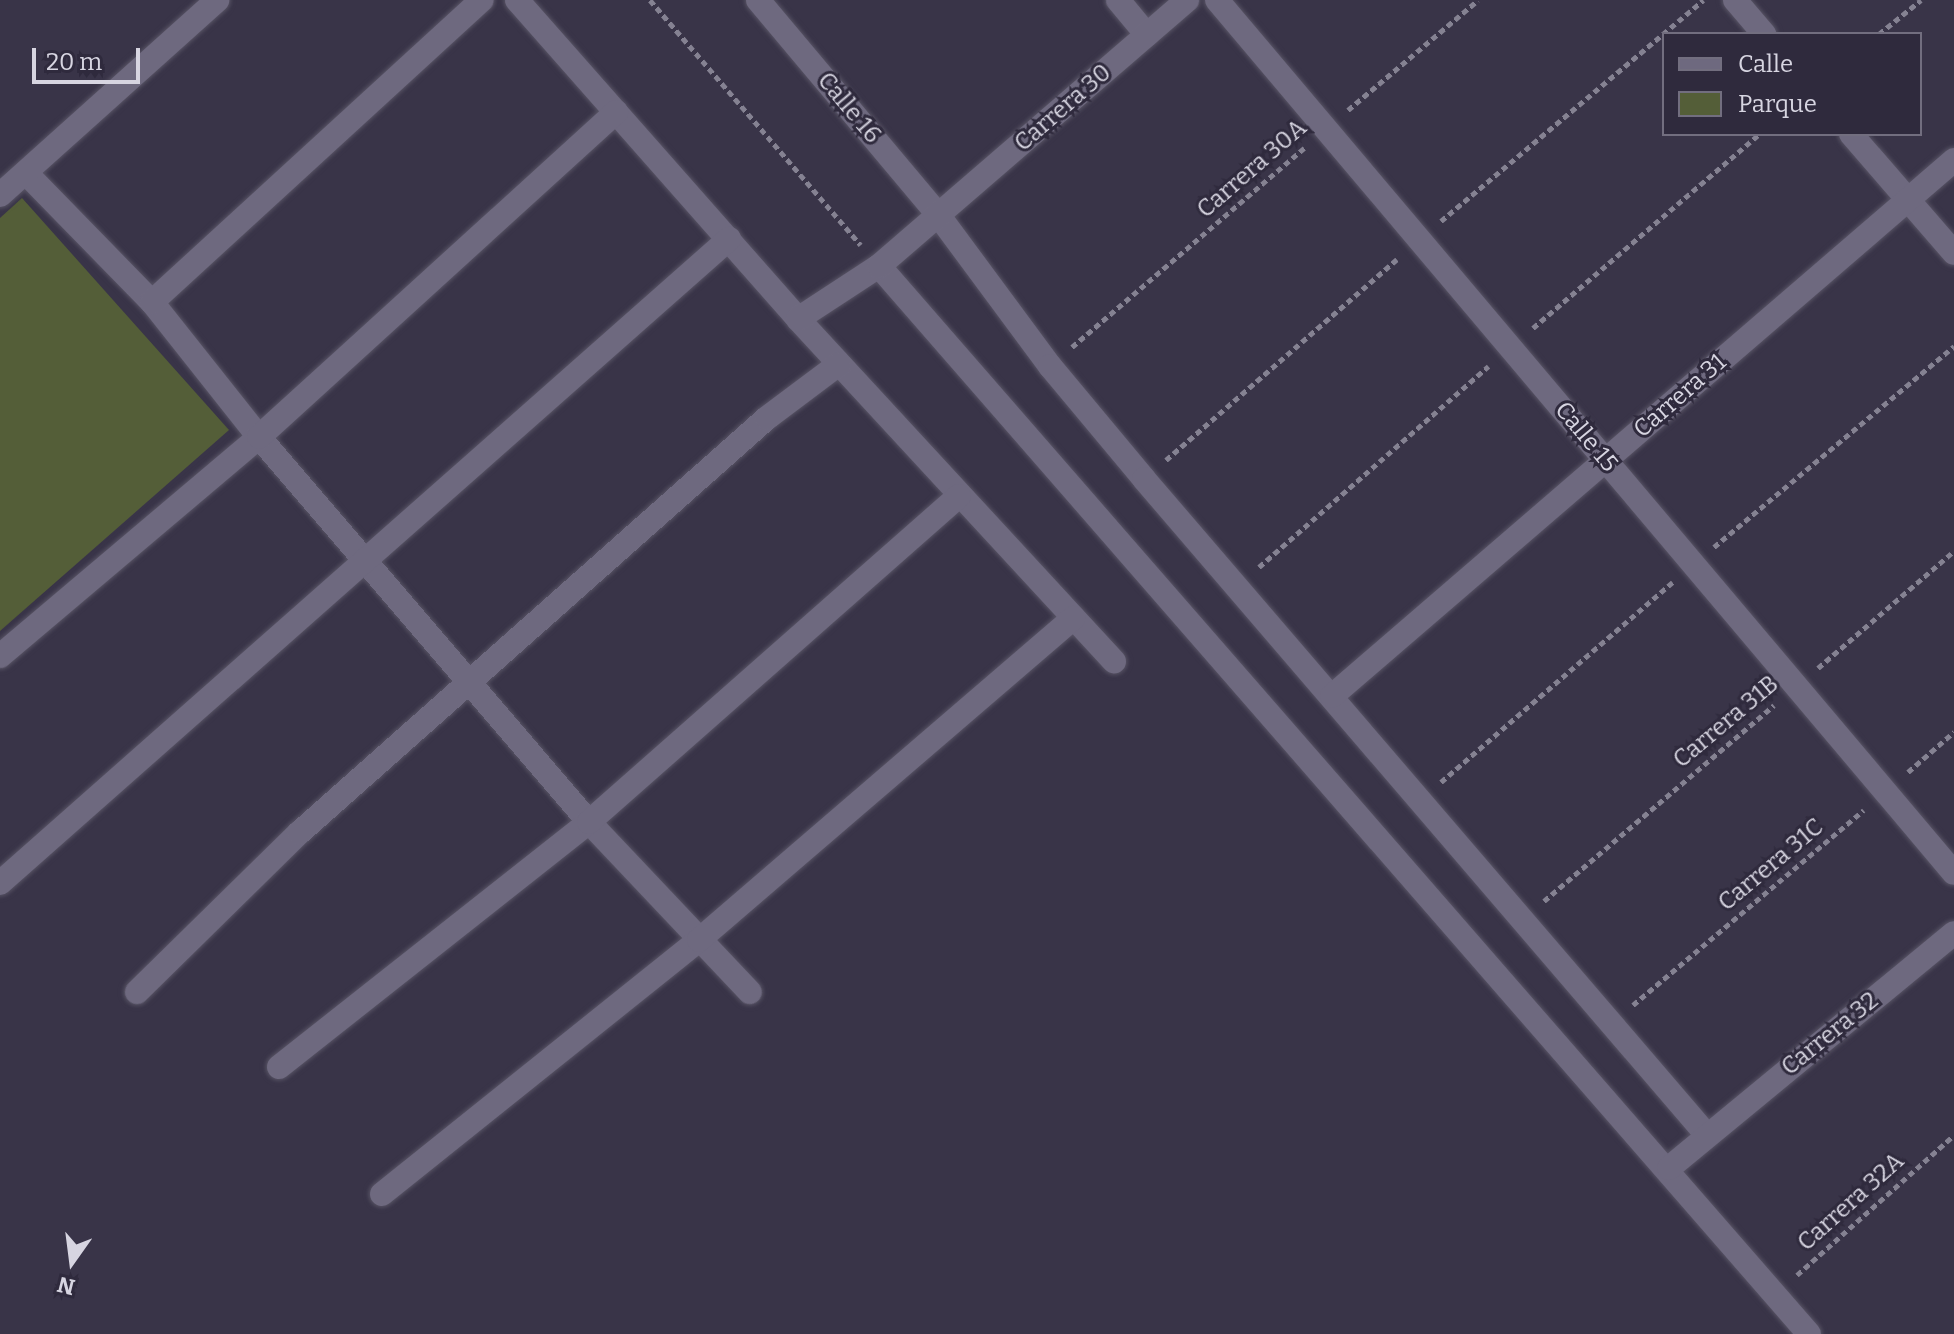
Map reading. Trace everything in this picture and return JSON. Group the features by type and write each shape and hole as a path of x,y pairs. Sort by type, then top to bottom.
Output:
{"street":[{"path":"0,195 217,0"},
{"path":"152,302 482,0"},
{"path":"517,0 798,319 1114,662"},
{"name":"Calle 16","path":"758,0 939,216 1050,366 1706,1134"},
{"path":"1118,0 1147,35"},
{"name":"Carrera 30","path":"798,319 879,266 1187,0"},
{"name":"Calle 15","path":"1217,0 1954,873"},
{"path":"1735,0 1762,32"},
{"path":"0,656 259,437 616,112"},
{"path":"1853,136 1954,253"},
{"name":"Carrera 31","path":"1332,696 1954,160"},
{"path":"26,173 152,302 259,437 367,561 467,683 589,822 750,992"},
{"path":"0,883 729,239"},
{"path":"879,266 1669,1168 1773,1297 1809,1334"},
{"path":"137,992 299,833 467,683 543,622 767,418 839,364"},
{"path":"279,1067 589,822 959,496"},
{"path":"382,1194 699,940 1073,618"},
{"name":"Carrera 32","path":"1669,1168 1706,1134 1954,933"}],"path":[{"path":"650,0 879,266"},
{"name":"Carrera 30A","path":"1050,366 1478,0"},
{"path":"1881,32 1921,0"},
{"name":"Carrera 31B","path":"1521,920 1954,551"},
{"name":"Carrera 31C","path":"1611,1024 1954,732"},
{"name":"Carrera 32A","path":"1773,1297 1954,1135"}],"green space":[{"path":"22,198 229,430 0,631 0,218"}]}
